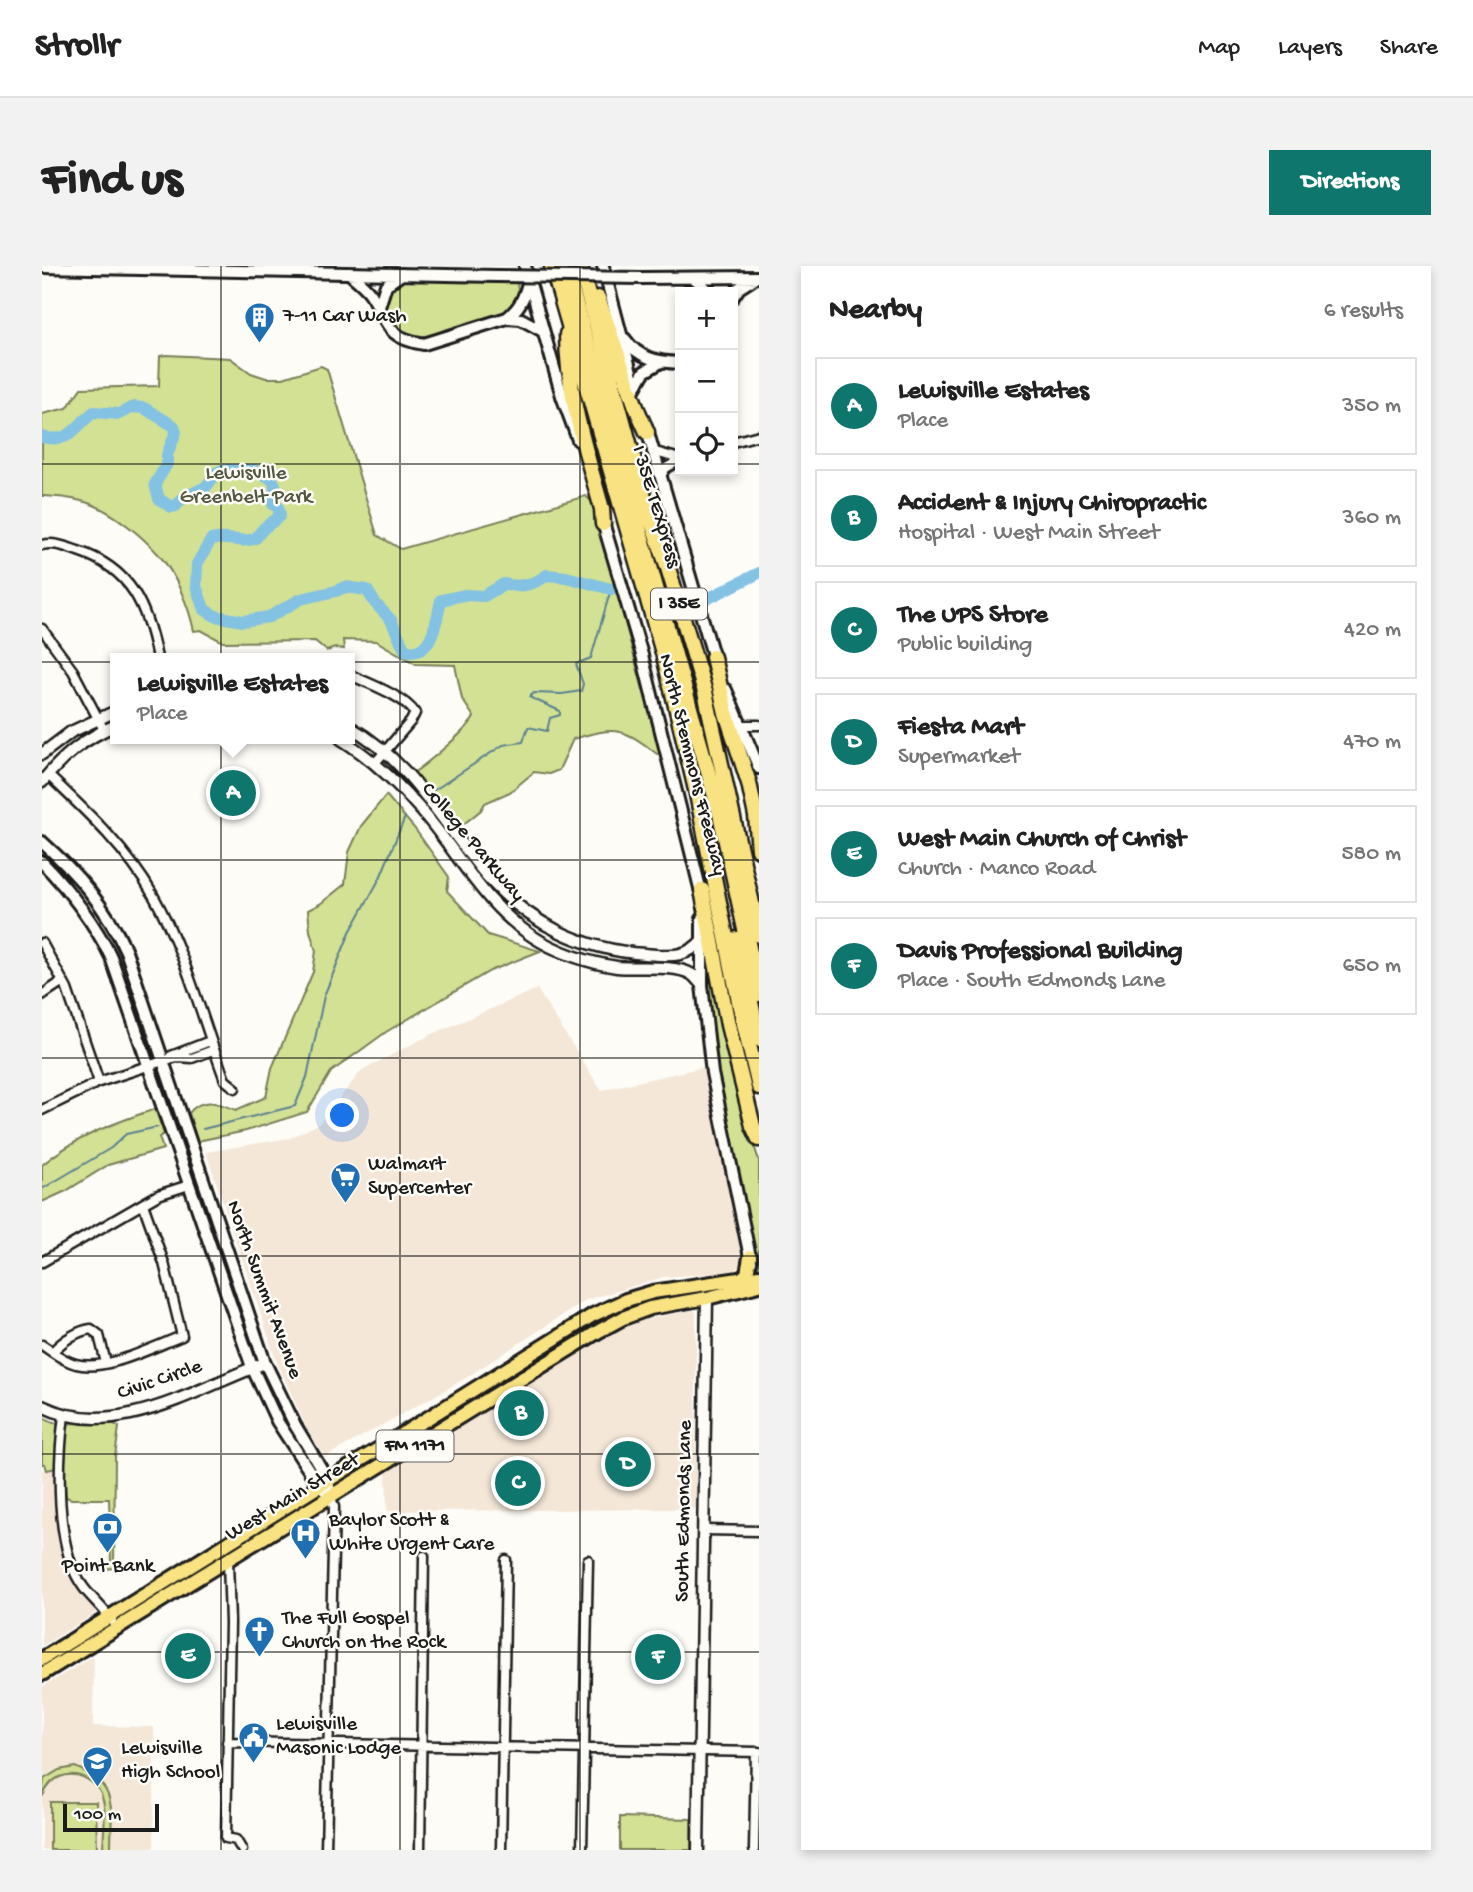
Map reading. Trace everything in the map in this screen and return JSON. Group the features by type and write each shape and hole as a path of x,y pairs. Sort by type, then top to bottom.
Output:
{"highway":[{"name":"North Stemmons Freeway","path":"552,266 664,656 717,885 741,1011 759,1087"},
{"name":"I 35E TEXpress","path":"565,266 705,760"},
{"name":"North Stemmons Freeway","path":"581,266 648,511 705,692 758,930"},
{"path":"581,266 599,301 647,432"},
{"path":"568,319 567,367 602,509 603,524"},
{"path":"668,568 670,601 700,716 705,760 733,870 759,994"},
{"path":"713,657 726,713 749,783 759,850"},
{"path":"687,749 701,771 714,822 759,1039"},
{"path":"702,890 728,1025 753,1126 759,1139"},
{"path":"758,930 759,898"}],"main road":[{"name":"North Stemmons Freeway","path":"525,266 642,655 702,890 702,985 712,1073 750,1257 758,1282"},
{"path":"603,266 652,451 713,657 759,768"},
{"path":"42,267 756,278"},
{"path":"349,273 371,294 384,323 410,341 424,344 506,318 518,309 529,280"},
{"path":"378,310 386,285 402,274"},
{"path":"694,278 704,287"},
{"path":"738,290 756,278"},
{"path":"506,318 521,319 544,331"},
{"path":"623,337 638,354 661,362 675,363"},
{"path":"635,388 644,372 661,362"},
{"name":"North Summit Avenue","path":"42,842 90,890 116,930 139,985 265,1363 331,1497"},
{"name":"North Summit Avenue","path":"42,862 74,896 100,934 111,957 252,1367 278,1422 324,1483"},
{"path":"189,1185 201,1171"},
{"path":"737,1281 747,1274 750,1257"},
{"name":"West Main Street","path":"42,1674 113,1623 324,1483 593,1315 632,1297 665,1289 737,1281 758,1282"},
{"name":"West Main Street","path":"42,1659 228,1560 623,1318 647,1309 707,1298 758,1282"},
{"path":"563,1333 572,1348"}],"street":[{"path":"738,441 759,435"},
{"path":"652,451 675,458"},
{"path":"660,477 666,468 675,462"},
{"path":"42,545 54,543 82,552 99,560 119,575 144,607 157,653"},
{"path":"42,629 67,662 104,730"},
{"path":"355,677 386,692 412,708 415,713 375,763"},
{"path":"42,754 71,732 110,713"},
{"path":"740,724 759,724"},
{"path":"110,728 78,745 45,778 111,838 152,893 180,955 225,1080 235,1088"},
{"name":"College Parkway","path":"355,731 384,752 422,789 487,876 522,909 545,925 576,940 616,952 676,956 695,949 703,939"},
{"name":"College Parkway","path":"348,744 375,763 421,810 498,909 533,937 570,954 617,967 681,970 692,974 702,985"},
{"path":"444,842 455,833"},
{"path":"570,954 576,940"},
{"path":"42,943 63,981 99,1082"},
{"path":"42,995 63,981"},
{"path":"42,1110 99,1082 177,1057 192,1058 212,1046"},
{"path":"42,1262 165,1192 189,1185"},
{"path":"42,1345 76,1364 89,1366 106,1363 182,1336 164,1263 143,1204"},
{"name":"South Edmonds Lane","path":"698,1850 707,1298"},
{"path":"52,1352 84,1330 91,1329 99,1335 106,1363"},
{"name":"Civic Circle","path":"42,1406 64,1415 105,1419 141,1412 265,1363"},
{"path":"64,1415 59,1456 61,1522 65,1545 84,1589 102,1606 113,1623"},
{"path":"326,1850 334,1507 331,1497"},
{"path":"704,1530 759,1531"},
{"path":"420,1850 424,1556"},
{"path":"228,1560 230,1623 226,1838 236,1840 242,1850"},
{"path":"501,1850 506,1560"},
{"path":"582,1850 588,1560"},
{"path":"227,1742 757,1752 754,1850"}],"shaded area":[{"path":"537,989 601,1090 704,1067 743,1262 734,1272 664,1277 586,1300 461,1381 325,1457 306,1427 277,1362 206,1152 290,1138 319,1124 362,1070 428,1036"},
{"path":"692,1310 696,1312 696,1509 387,1511 386,1470 633,1322"},
{"path":"59,1469 59,1525 65,1559 96,1613 42,1646 42,1470"},
{"name":"Lewisville High School","path":"94,1656 93,1726 154,1727 154,1850 42,1850 42,1687"}],"green space":[{"path":"402,279 517,283 519,299 508,311 427,336 413,335 400,330 390,321 385,307 390,286"},
{"name":"Lewisville Greenbelt Park","path":"160,356 230,358 251,373 266,378 283,378 321,366 327,369 377,535 401,549 586,496 593,503 660,753 657,754 635,738 618,732 599,732 573,739 559,770 549,774 534,772 510,792 485,803 481,810 460,827 456,827 413,773 456,738 474,717 462,699 455,665 416,664 376,641 343,640 344,649 327,651 315,641 223,642 201,630 194,631 189,612 171,572 160,556 137,534 110,513 91,504 42,496 42,414 67,408 81,388 159,386"},
{"path":"386,795 415,829 449,877 447,891 488,935 540,951 490,971 386,1032 331,1072 307,1112 246,1131 197,1141 189,1113 199,1104 211,1102 236,1110 266,1097 272,1068 313,972 316,951 308,910 345,884 349,852 361,826"},
{"path":"708,951 747,1123 759,1161 759,1275 715,1053 707,985"},
{"path":"155,1109 164,1134 159,1137 163,1149 108,1165 66,1191 42,1202 42,1165 81,1139"},
{"path":"42,1417 58,1424 56,1468 47,1470 45,1464 42,1464"},
{"path":"114,1424 119,1427 115,1457 114,1568 103,1569 111,1562 109,1499 66,1497 63,1461 66,1425"},
{"path":"75,1767 89,1774 106,1790 111,1811 111,1850 103,1850 105,1818 101,1794 87,1779 74,1775 57,1778 42,1797 44,1779 59,1770"},
{"path":"50,1802 96,1802 97,1850 50,1850"},
{"path":"620,1817 691,1819 691,1850 620,1850"}],"waterway":[{"path":"42,437 52,439 66,436 94,412 119,414 133,407 144,408 174,426 176,432 167,455 167,464 155,484 159,499 171,507 206,487 216,473 222,470 254,470 271,478 275,485 273,504 278,507 280,515 251,540 211,540 197,564 196,586 204,609 215,616 243,621 269,617 301,599 345,587 367,590 391,620 405,650 414,651 421,649 432,636 441,600 464,595 484,596 504,584 527,585 547,575 566,577 611,589"},
{"path":"707,599 759,573"},
{"path":"433,791 503,745 523,742 528,727 547,731 550,718 560,715 560,711 529,697 534,693 562,694 581,691 583,684 576,664 591,658 611,589"},
{"path":"203,1129 295,1106 307,1077 324,996 350,932 380,878 405,817"},
{"path":"42,1189 111,1148 126,1134 158,1127"}],"place":[{"name":"7-11 Car Wash","path":"260,344"},
{"name":"Lewisville Estates","path":"233,793"},
{"name":"Walmart Supercenter","path":"345,1204"},
{"name":"Accident & Injury Chiropractic","path":"521,1413"},
{"name":"Fiesta Mart","path":"628,1464"},
{"name":"The UPS Store","path":"518,1483"},
{"name":"Point Bank","path":"108,1554"},
{"name":"Baylor Scott & White Urgent Care","path":"306,1560"},
{"name":"West Main Church of Christ","path":"188,1656"},
{"name":"Davis Professional Building","path":"658,1657"},
{"name":"The Full Gospel Church on the Rock","path":"259,1658"},
{"name":"Lewisville Masonic Lodge","path":"253,1764"},
{"name":"Lewisville High School","path":"98,1788"}]}
